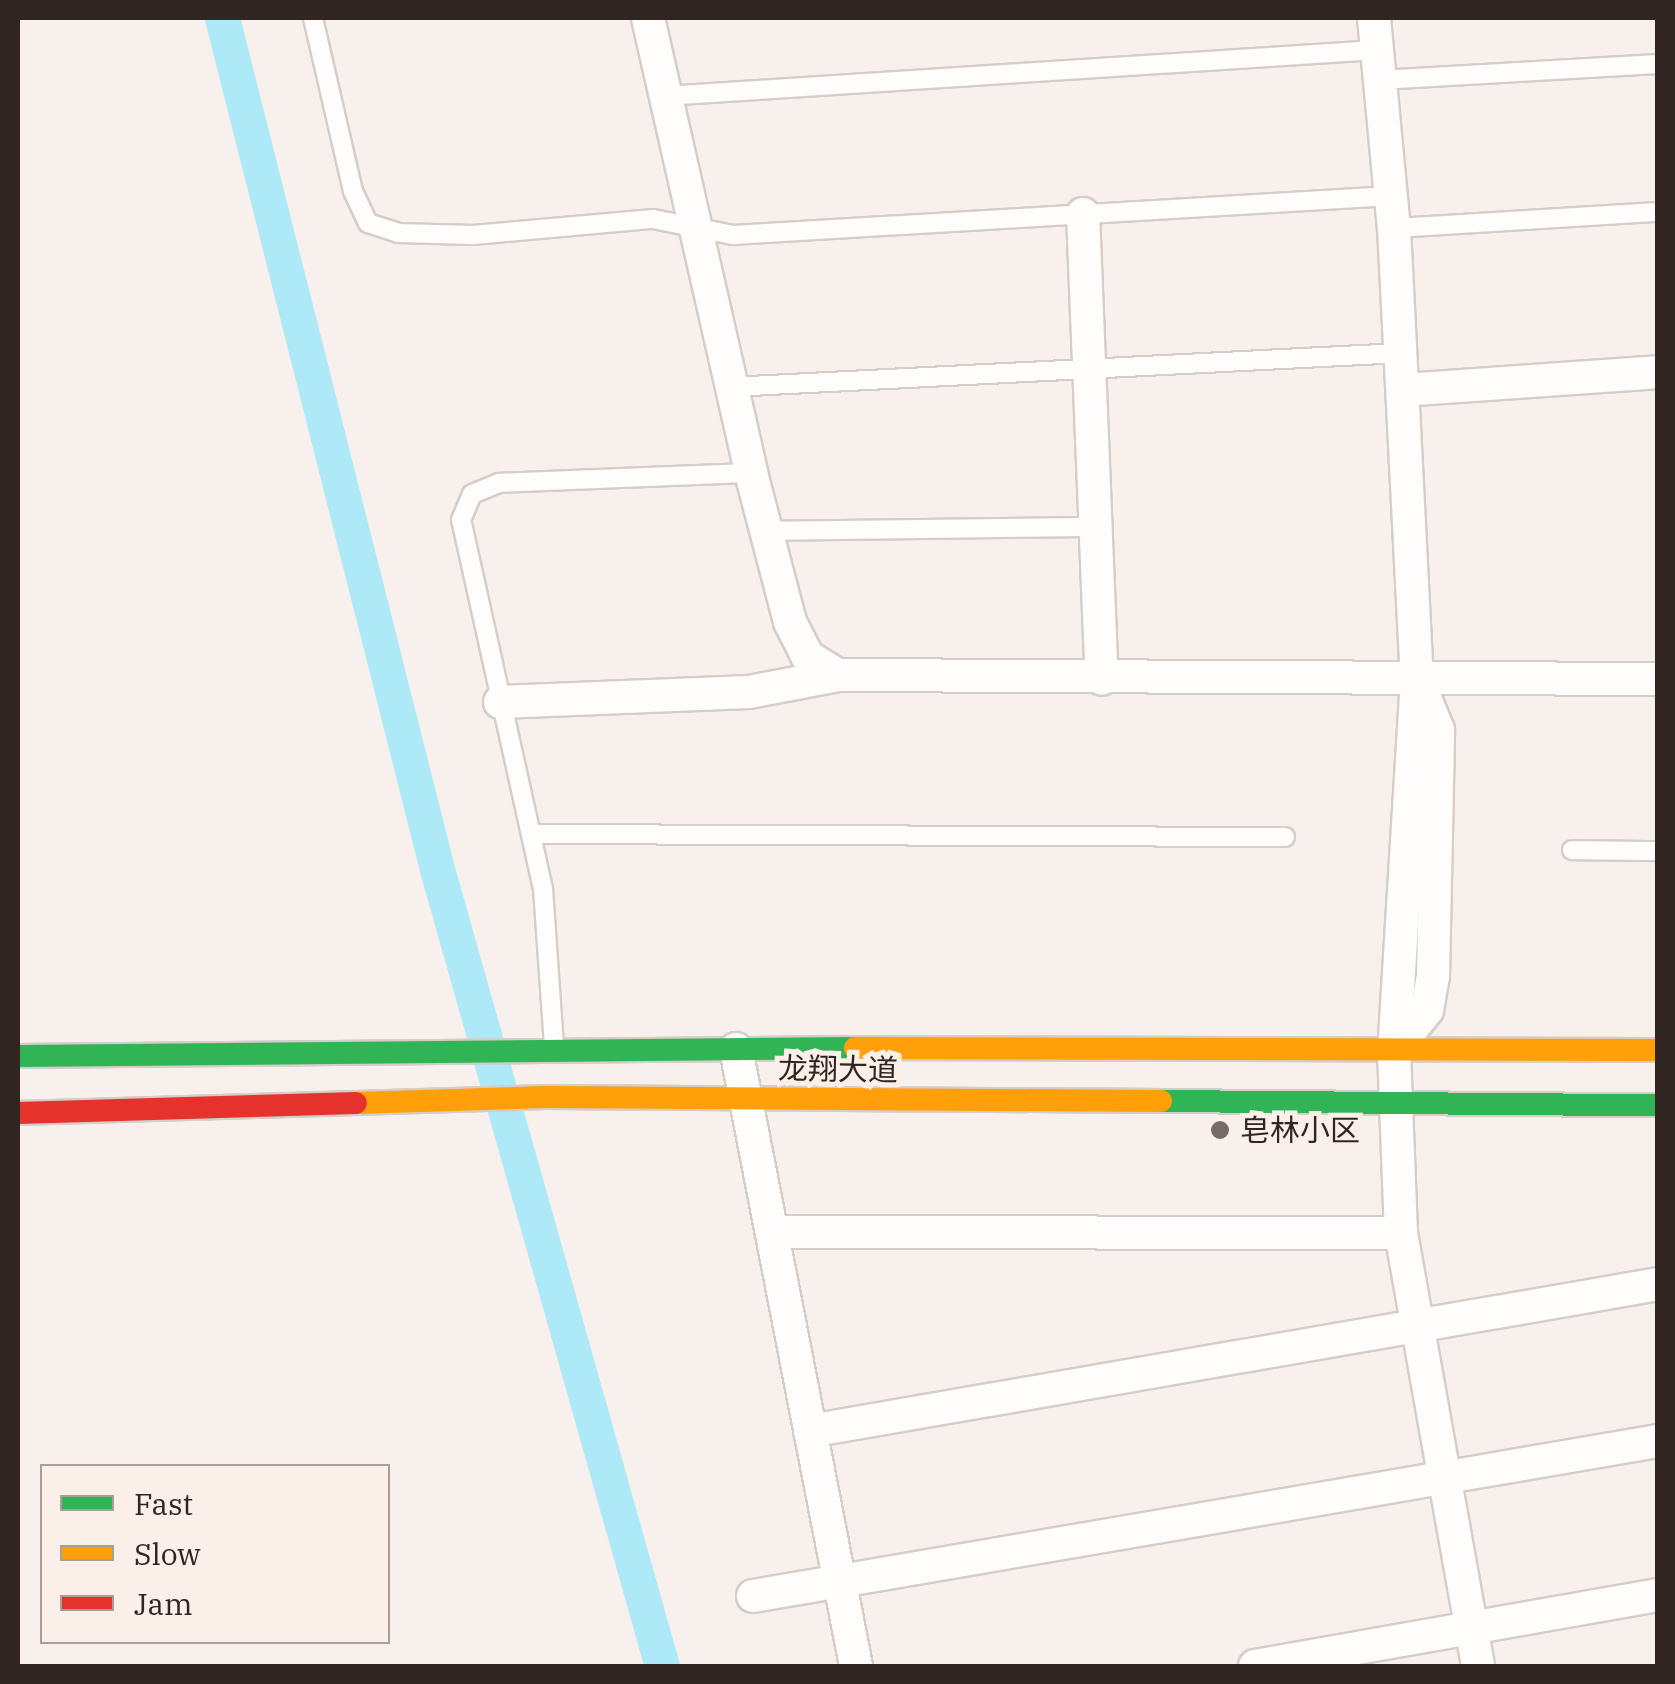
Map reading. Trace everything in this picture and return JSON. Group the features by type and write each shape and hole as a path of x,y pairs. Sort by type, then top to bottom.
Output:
{"main road":[{"name":"龙翔大道","path":"18,1056 523,1047 1658,1050"},
{"name":"龙翔大道","path":"18,1112 544,1097 1658,1105"}],"street":[{"path":"648,18 730,387 790,622 807,656 838,675"},
{"path":"1377,49 1401,353 1417,678 1394,1051 1401,1233 1478,1666"},
{"path":"1083,214 1102,679"},
{"path":"1403,390 1658,372"},
{"path":"500,702 749,692 838,675 1658,679"},
{"path":"736,1049 856,1666"},
{"path":"772,1232 1401,1233"},
{"path":"810,1431 1658,1284"},
{"path":"753,1596 1658,1441"},
{"path":"1255,1666 1658,1595"}],"lane":[{"path":"313,18 353,191 368,223 398,233 473,235 653,220 734,235 1083,214 1658,212"},
{"path":"665,96 1377,49 1658,64"},
{"path":"730,387 1401,353"},
{"path":"554,1047 543,889 461,520 472,494 500,483 751,473"},
{"path":"766,532 1096,527"},
{"path":"531,834 1286,837"},
{"path":"1572,850 1658,851"}],"waterway":[{"path":"222,18 437,869 662,1666"}],"traffic: fast":[{"path":"18,1056 855,1048"},
{"path":"1161,1101 1658,1105"}],"traffic: slow":[{"path":"855,1048 1658,1050"},
{"path":"356,1103 544,1097 1161,1101"}],"traffic: jam":[{"path":"18,1113 356,1103"}],"place":[{"name":"皂林小区","path":"1220,1130"}]}
